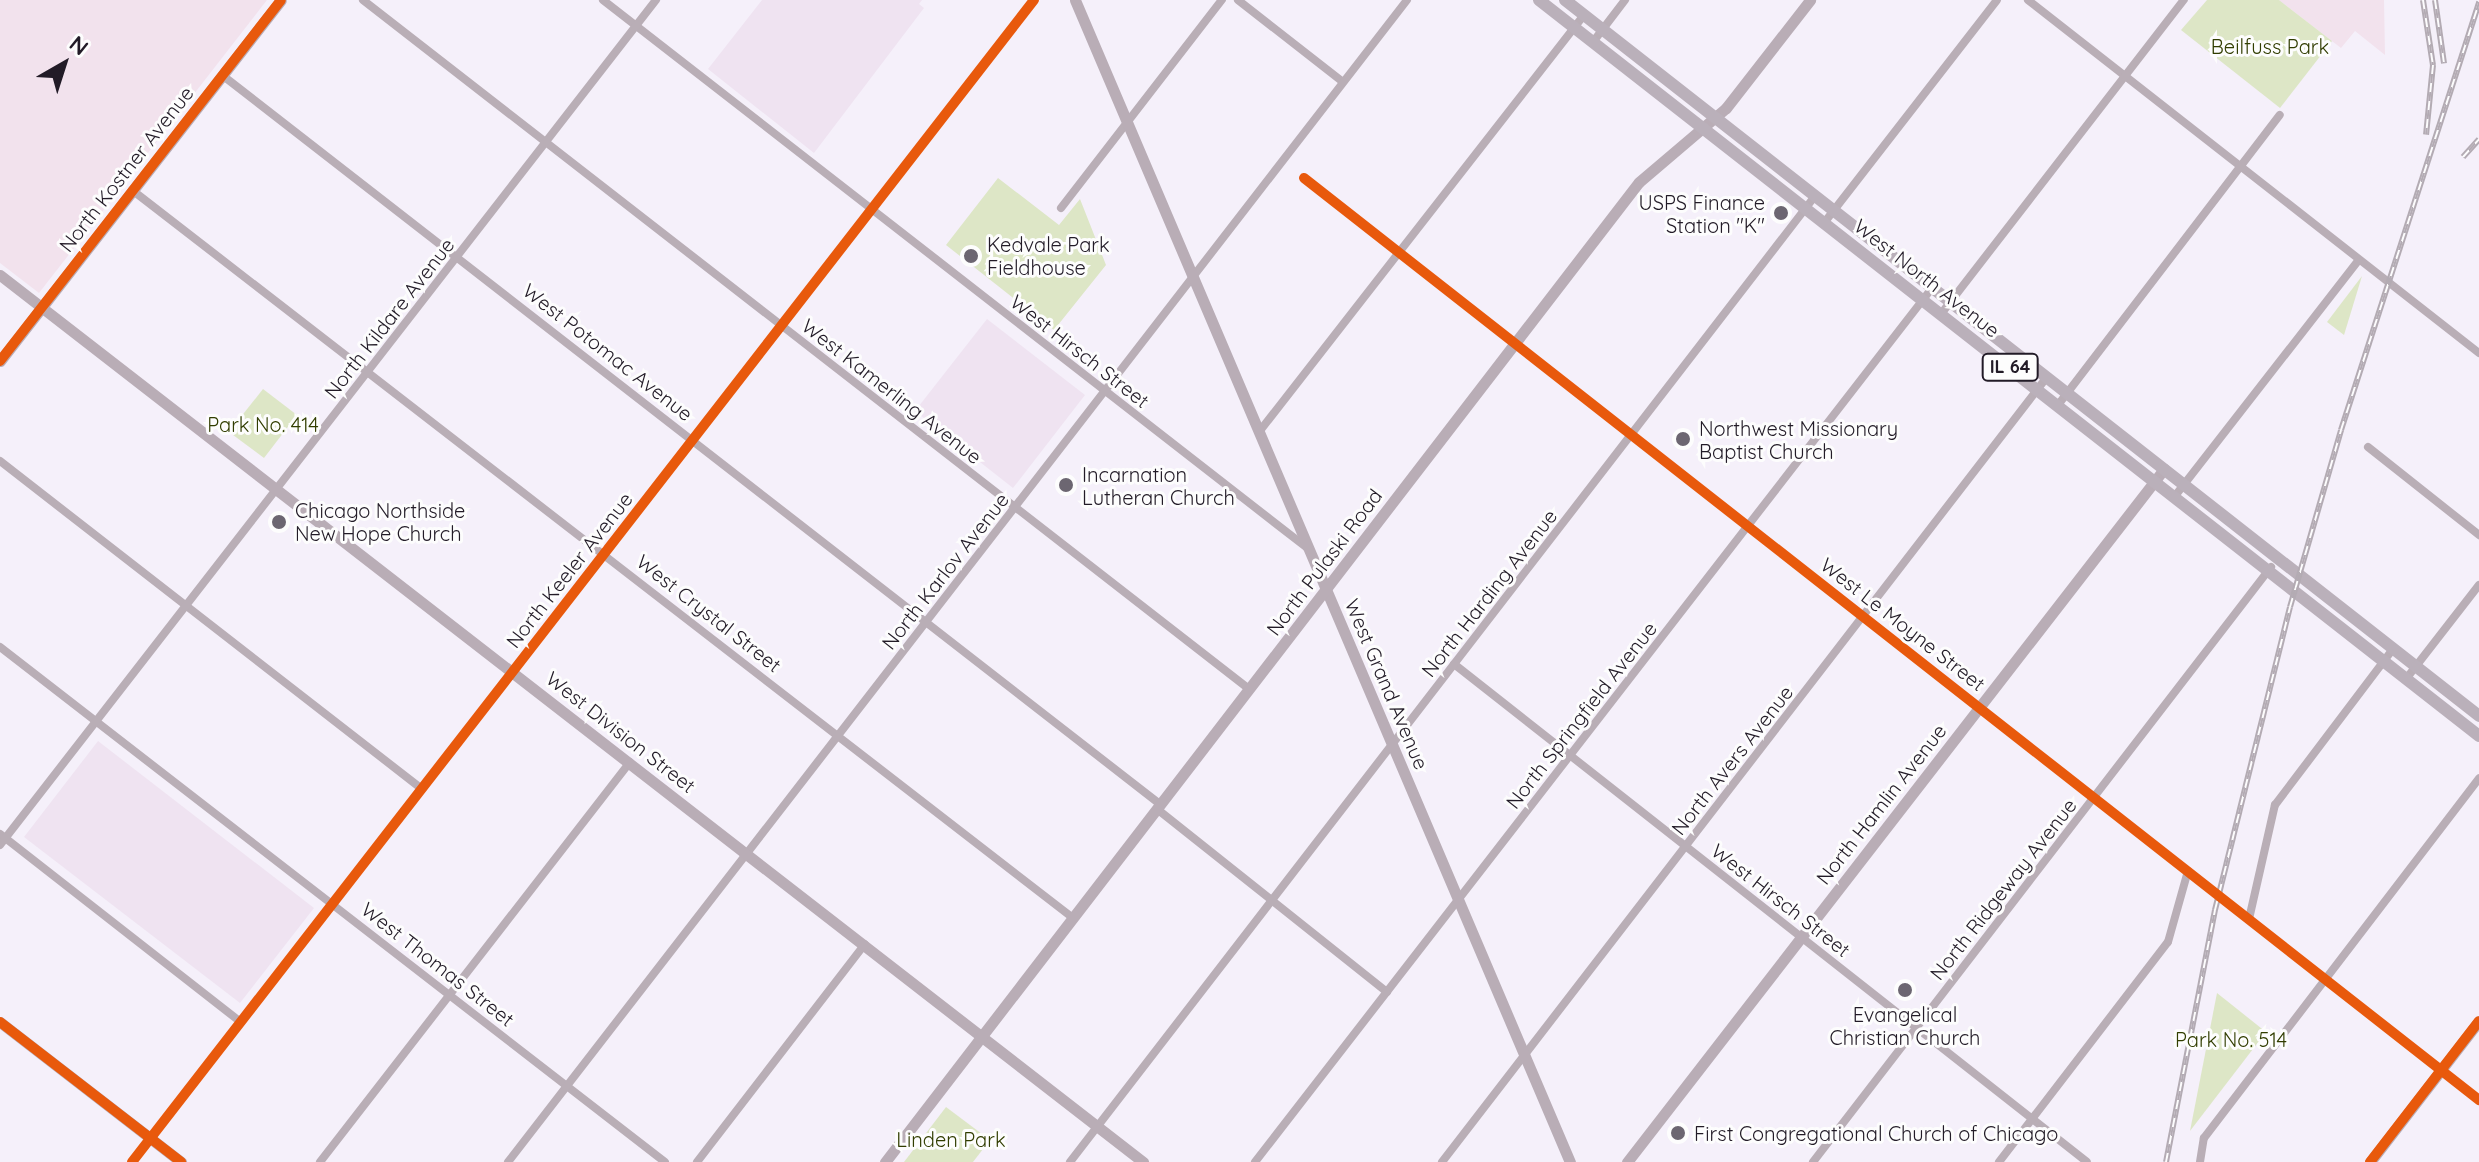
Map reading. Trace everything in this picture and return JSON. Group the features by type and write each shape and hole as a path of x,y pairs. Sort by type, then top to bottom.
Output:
{"main road":[{"name":"North Kostner Avenue","path":"0,361 281,0"},
{"name":"West Grand Avenue","path":"1075,0 1570,1162"},
{"name":"West North Avenue","path":"1539,0 2155,481 2393,649 2479,716"},
{"name":"West North Avenue","path":"1565,0 2184,485 2384,661 2479,736"},
{"name":"North Pulaski Road","path":"885,1162 1639,182 1715,119 1810,0"},
{"name":"West Division Street","path":"0,275 866,944 1143,1162"},
{"name":"North Hamlin Avenue","path":"1627,1162 2164,469"},
{"path":"2370,1162 2479,1021"},
{"path":"0,1022 181,1162"}],"street":[{"name":"West Kamerling Avenue","path":"363,0 1249,689"},
{"name":"West Hirsch Street","path":"603,0 1310,550"},
{"name":"North Kildare Avenue","path":"2,839 656,0"},
{"name":"North Keeler Avenue","path":"132,1162 1034,0"},
{"path":"1061,208 1222,0"},
{"path":"1238,0 1343,82"},
{"name":"North Karlov Avenue","path":"508,1162 1407,0"},
{"path":"1593,42 1625,0"},
{"path":"1824,223 1997,0"},
{"path":"2028,0 2477,349"},
{"path":"1941,314 2184,0"},
{"path":"1259,432 1584,15"},
{"name":"West Potomac Avenue","path":"222,75 926,622 1387,992"},
{"path":"2058,405 2280,115"},
{"name":"West Le Moyne Street","path":"1304,178 2479,1100"},
{"name":"West Crystal Street","path":"132,190 1073,918"},
{"name":"North Harding Avenue","path":"1070,1162 1815,196"},
{"path":"2175,496 2359,260"},
{"name":"North Springfield Avenue","path":"1255,1162 1932,288"},
{"name":"North Avers Avenue","path":"1442,1162 2047,377"},
{"path":"2368,447 2479,535"},
{"path":"0,461 422,789"},
{"name":"North Ridgeway Avenue","path":"1813,1162 2273,564"},
{"path":"2406,679 2479,585"},
{"name":"West Thomas Street","path":"0,647 665,1162"},
{"path":"2249,919 2275,805 2393,649"},
{"name":"West Hirsch Street","path":"1454,664 2087,1162"},
{"path":"320,1162 630,762"},
{"path":"2200,1162 2204,1138 2479,778"},
{"path":"2,839 241,1022"},
{"path":"1999,1162 2168,942 2188,871"},
{"path":"697,1162 866,944"}],"shaded area":[{"path":"0,0 267,0 39,293 0,263"},
{"path":"762,0 922,0 919,4 924,8 814,153 708,69"},
{"path":"2279,0 2384,0 2385,55 2355,31 2341,48"},
{"path":"987,319 1085,395 1013,488 915,411"},
{"path":"98,741 314,908 240,1003 24,837"}],"green space":[{"name":"Beilfuss Park","path":"2207,0 2279,0 2332,41 2280,108 2181,30"},
{"path":"998,178 1059,225 1080,199 1106,265 1054,330 946,245"},
{"path":"2362,276 2344,335 2327,322"},
{"name":"Park No. 414","path":"263,389 297,415 264,458 229,432"},
{"name":"Park No. 514","path":"2217,993 2266,1032 2190,1131"},
{"name":"Linden Park","path":"946,1107 990,1140 973,1162 904,1162"}],"railway":[{"path":"2423,0 2433,65 2426,135"},
{"path":"2435,0 2444,63"},
{"path":"2166,1162 2215,910 2290,607 2341,430 2479,2"},
{"path":"2463,157 2479,139"}],"cycle path":[{"path":"0,361 281,0"},
{"path":"132,1162 1034,0"},
{"path":"1304,178 2479,1100"},
{"path":"2370,1162 2479,1021"},
{"path":"0,1022 181,1162"}],"place":[{"name":"USPS Finance Station \"K\"","path":"1781,213"},
{"name":"Kedvale Park Fieldhouse","path":"971,256"},
{"name":"Northwest Missionary Baptist Church","path":"1683,439"},
{"name":"Incarnation Lutheran Church","path":"1066,485"},
{"name":"Chicago Northside New Hope Church","path":"279,522"},
{"name":"Evangelical Christian Church","path":"1905,990"},
{"name":"First Congregational Church of Chicago","path":"1678,1133"}]}
